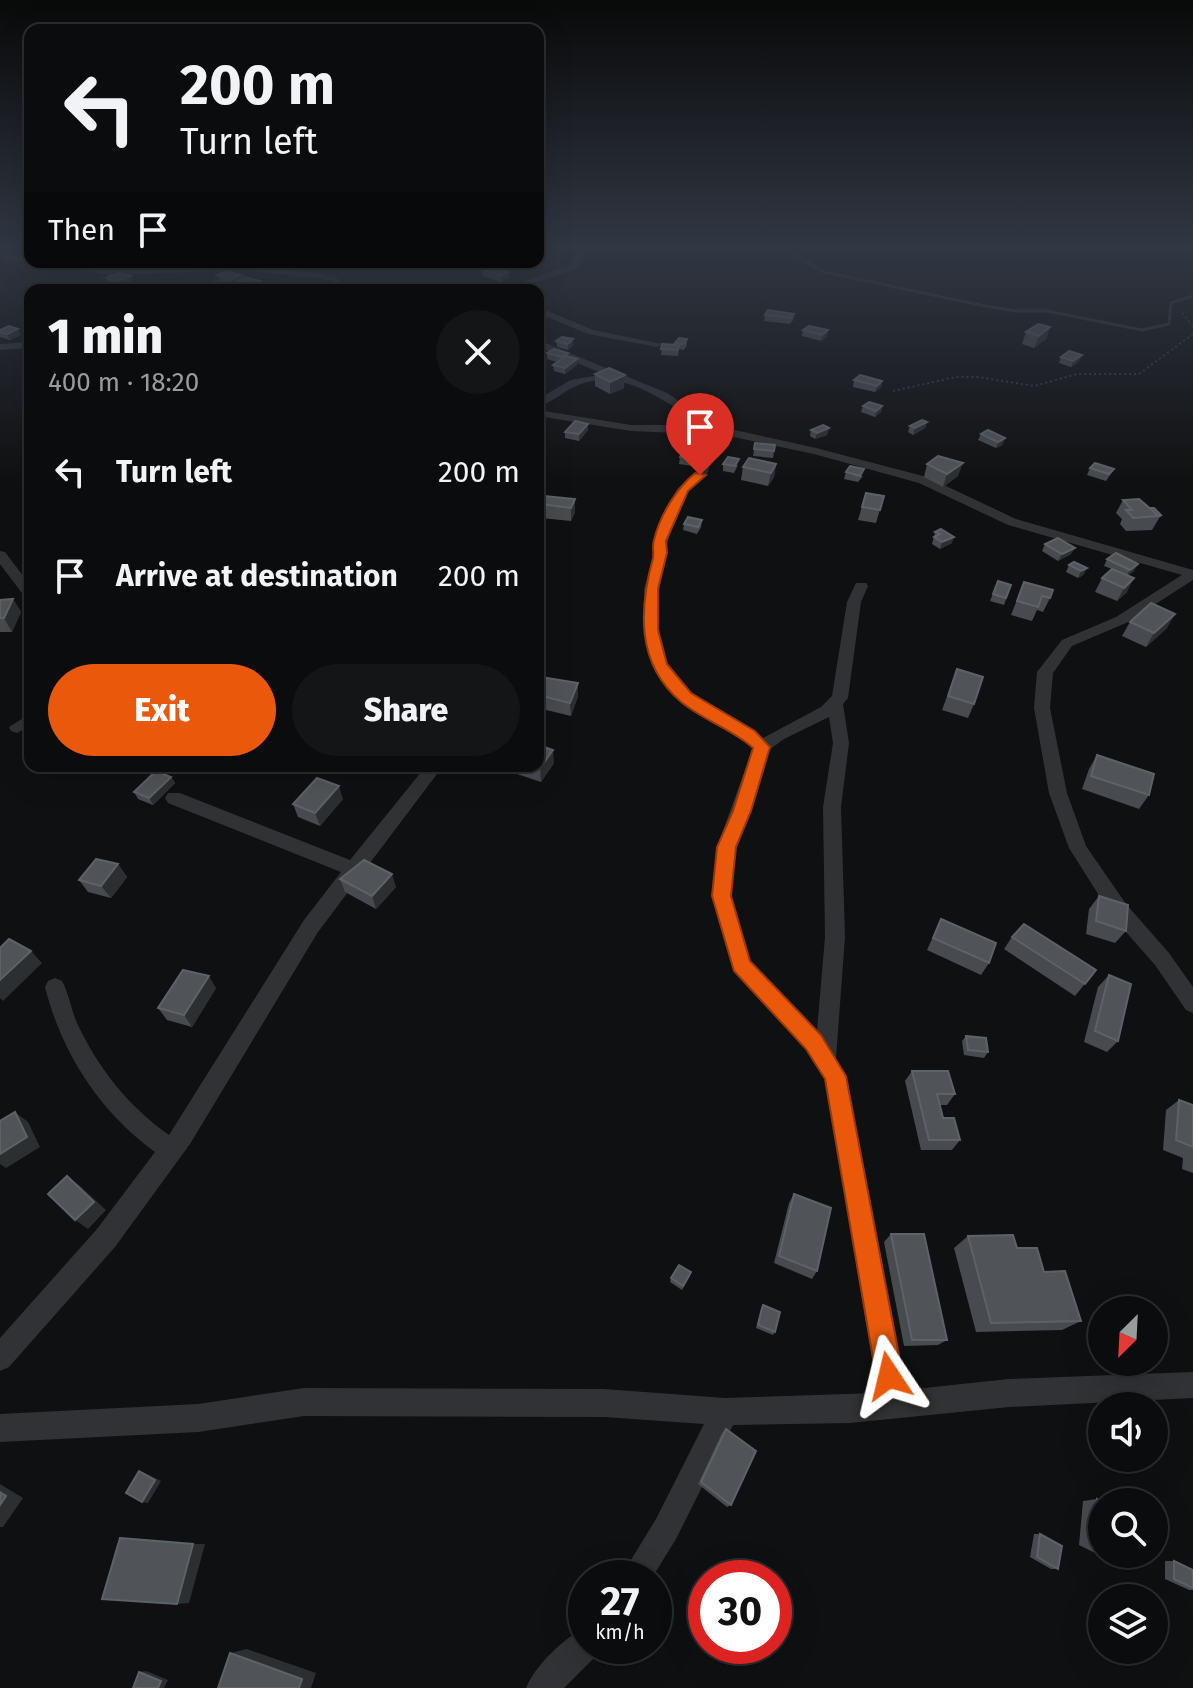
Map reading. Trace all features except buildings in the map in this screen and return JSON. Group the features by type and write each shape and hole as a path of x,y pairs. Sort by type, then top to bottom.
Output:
{"street":[{"path":"578,327 591,332 657,344"},
{"path":"0,347 24,345"},
{"path":"544,345 663,395 713,429"},
{"path":"544,400 575,382 616,375"},
{"path":"544,414 631,428 713,429 893,471 952,493 1012,522 1193,574"},
{"path":"732,433 711,450 700,475 683,489 660,541 661,553 651,589 651,630 660,666 686,697 749,735 762,747"},
{"path":"3,561 24,588"},
{"path":"1193,574 1121,620 1067,643 1045,672 1042,708 1058,793 1078,848 1119,910 1162,959 1193,1004"},
{"path":"861,586 854,602 840,698 827,711 778,735 762,747 742,811 726,847 722,896 741,965 814,1042 835,1076 894,1404"},
{"path":"825,1059 835,937 832,807 841,743 835,703"},
{"path":"0,1358 106,1238 171,1150 262,1009 311,926 430,772"},
{"path":"174,798 353,869"},
{"path":"55,987 68,1027 104,1085 127,1116 171,1150"},
{"path":"0,1428 198,1418 304,1402 604,1403 725,1412 850,1409 1009,1393 1193,1385"},
{"path":"646,1560 666,1529 725,1412"},
{"path":"542,1688 568,1662"}],"path":[{"path":"893,391 956,377 978,377 1034,386 1077,374 1139,374 1193,334"}],"waterway":[{"path":"1126,327 1142,330 1157,327"}],"route":[{"path":"700,475 683,489 679,504 660,541 661,553 651,589 651,630 660,666 686,697 749,735 762,747 742,811 726,847 722,896 741,965 814,1042 835,1076 889,1376"}]}
